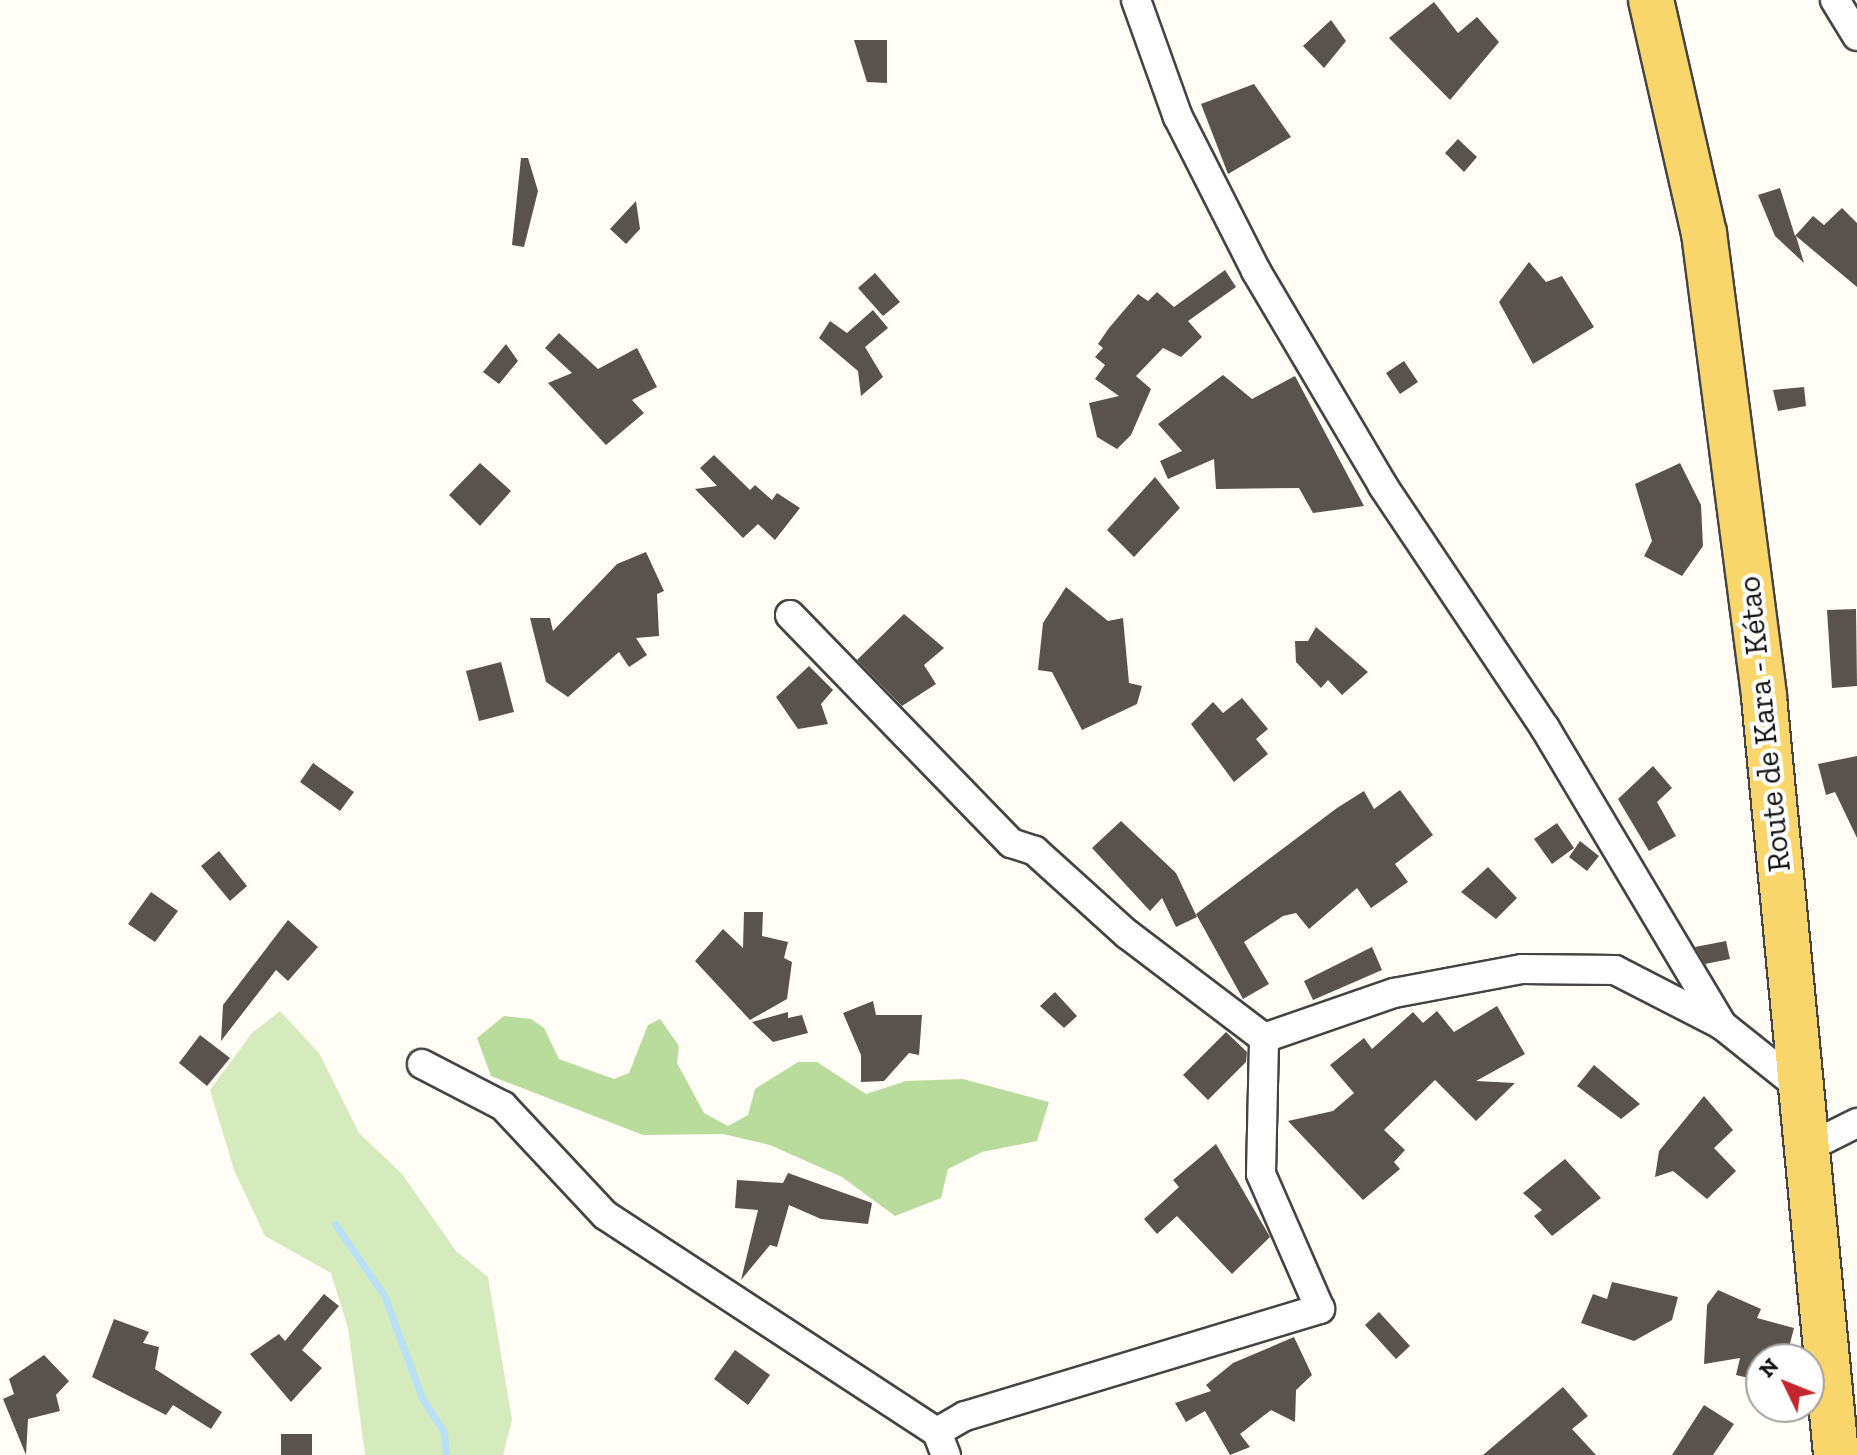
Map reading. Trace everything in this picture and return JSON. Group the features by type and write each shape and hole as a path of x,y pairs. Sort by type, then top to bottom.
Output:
{"main road":[{"name":"Route de Kara - Kétao","path":"1651,0 1704,233 1764,697 1836,1455"}],"street":[{"path":"1136,0 1178,117 1256,271 1383,486 1545,728 1722,1025"},
{"path":"1835,0 1857,36"},
{"path":"790,615 1011,843 1035,851 1127,934 1264,1038"},
{"path":"1264,1038 1394,993 1522,969 1615,970 1722,1025 1801,1088"},
{"path":"422,1064 503,1106 605,1215 942,1444 965,1416 1320,1309 1261,1174 1264,1038"},
{"path":"1807,1148 1857,1123"}],"green space":[{"path":"280,1011 319,1053 359,1133 402,1174 456,1251 488,1277 512,1420 503,1455 365,1455 348,1328 331,1273 265,1236 234,1170 210,1090 252,1033"},
{"path":"504,1016 531,1019 544,1028 559,1059 614,1079 629,1073 648,1025 660,1019 679,1046 677,1063 704,1113 728,1126 748,1115 755,1089 798,1062 817,1062 866,1094 906,1081 963,1079 1049,1102 1037,1141 982,1152 948,1169 941,1198 895,1216 842,1177 770,1145 723,1134 643,1135 491,1076 477,1038"}],"building":[{"path":"1434,2 1458,33 1477,17 1499,42 1450,100 1389,38"},
{"path":"1331,20 1346,41 1324,68 1303,46"},
{"path":"854,40 887,40 887,83 867,82"},
{"path":"1254,84 1291,137 1228,174 1201,104"},
{"path":"1458,139 1477,157 1464,172 1445,153"},
{"path":"521,158 528,158 538,191 524,247 512,245"},
{"path":"1780,188 1795,236 1813,216 1824,225 1842,208 1857,223 1857,287 1796,236 1804,263 1775,236 1758,195"},
{"path":"636,201 640,229 626,244 610,229"},
{"path":"1529,262 1546,282 1562,276 1594,327 1533,364 1499,302"},
{"path":"1225,270 1236,287 1188,321 1202,337 1181,357 1163,348 1136,376 1151,389 1131,435 1117,449 1097,437 1089,403 1119,396 1095,379 1105,365 1095,357 1103,348 1098,344 1109,328 1138,294 1148,301 1157,292 1174,307"},
{"path":"875,273 900,302 883,316 858,288"},
{"path":"873,310 888,328 865,347 883,377 861,396 858,371 819,338 830,321 847,333"},
{"path":"559,333 598,369 637,348 657,387 632,400 644,413 606,445 548,383 572,373 545,348"},
{"path":"506,344 518,361 499,384 483,372"},
{"path":"1404,361 1418,382 1400,394 1386,373"},
{"path":"1223,375 1252,399 1295,376 1364,506 1313,513 1299,488 1216,489 1214,459 1168,479 1160,461 1182,451 1158,424"},
{"path":"1804,387 1806,406 1778,411 1773,390"},
{"path":"714,455 750,490 755,485 772,500 777,493 800,508 775,540 758,524 743,538 695,489 717,486 700,468"},
{"path":"480,463 511,491 480,526 449,495"},
{"path":"1680,463 1701,505 1703,546 1682,576 1644,556 1652,541 1635,484"},
{"path":"1155,477 1180,508 1134,557 1107,530"},
{"path":"646,552 664,591 657,594 659,636 636,638 647,655 629,667 619,652 568,697 546,682 530,618 550,618 553,631 617,564"},
{"path":"1066,587 1108,621 1123,618 1129,683 1142,686 1137,704 1082,730 1052,672 1038,670 1043,623"},
{"path":"1856,609 1857,686 1832,688 1827,610"},
{"path":"904,614 944,648 924,665 936,684 902,706 857,660"},
{"path":"1316,627 1368,672 1342,695 1328,680 1321,688 1296,662 1295,641 1308,641"},
{"path":"501,662 514,712 479,721 466,671"},
{"path":"809,666 833,690 821,704 828,724 798,729 776,697"},
{"path":"1242,698 1268,729 1256,739 1268,754 1234,782 1191,724 1213,702 1223,713"},
{"path":"1857,756 1857,838 1835,792 1826,795 1818,764"},
{"path":"313,763 354,792 340,811 300,782"},
{"path":"1653,766 1672,788 1657,802 1676,836 1649,851 1618,799"},
{"path":"1400,790 1433,835 1395,864 1408,882 1371,908 1357,888 1309,929 1296,913 1283,916 1244,942 1269,984 1243,999 1196,914 1364,791 1374,809"},
{"path":"1121,821 1176,873 1197,917 1176,927 1162,898 1150,911 1092,848"},
{"path":"1557,823 1574,848 1552,864 1534,839"},
{"path":"1580,841 1599,856 1587,871 1569,857"},
{"path":"219,851 247,886 230,901 201,866"},
{"path":"1488,867 1517,898 1496,919 1461,892"},
{"path":"151,892 178,911 155,942 128,924"},
{"path":"744,912 763,912 762,936 788,942 784,958 792,962 787,999 750,1020 695,961 723,929 743,948"},
{"path":"288,920 318,947 288,981 276,970 221,1041 223,1005"},
{"path":"1726,941 1730,959 1705,964 1695,947"},
{"path":"1372,947 1382,970 1313,1000 1304,981"},
{"path":"1055,992 1077,1016 1064,1028 1040,1006"},
{"path":"873,1001 876,1015 922,1015 919,1055 909,1053 884,1081 861,1082 861,1055 843,1013"},
{"path":"1497,1006 1525,1054 1476,1081 1515,1083 1476,1121 1435,1080 1384,1130 1405,1150 1394,1162 1400,1169 1363,1200 1288,1121 1333,1111 1354,1093 1330,1065 1364,1038 1372,1049 1413,1012 1423,1023 1437,1011 1454,1032"},
{"path":"788,1012 788,1018 802,1015 808,1033 773,1042 752,1022"},
{"path":"1226,1032 1247,1052 1246,1062 1208,1100 1183,1075"},
{"path":"200,1035 230,1058 207,1086 179,1063"},
{"path":"1594,1065 1640,1104 1621,1119 1577,1086"},
{"path":"1704,1096 1733,1130 1714,1148 1736,1171 1707,1199 1673,1171 1655,1177 1659,1151"},
{"path":"1216,1144 1270,1237 1232,1274 1177,1216 1157,1234 1144,1219 1179,1187 1173,1180"},
{"path":"1565,1159 1601,1198 1552,1236 1534,1216 1542,1210 1523,1193"},
{"path":"788,1173 872,1203 868,1224 821,1219 789,1205 777,1247 770,1245 741,1280 758,1210 735,1208 737,1180 783,1183"},
{"path":"1612,1282 1678,1297 1672,1320 1634,1341 1581,1323 1593,1294 1607,1299"},
{"path":"1718,1290 1761,1309 1757,1318 1794,1328 1790,1343 1745,1343 1745,1377 1736,1375 1740,1358 1704,1364 1707,1305"},
{"path":"324,1294 339,1306 302,1350 322,1368 291,1402 250,1354 279,1334 285,1341"},
{"path":"1379,1312 1410,1346 1396,1359 1365,1325"},
{"path":"114,1319 149,1332 143,1343 159,1347 155,1369 222,1412 211,1429 173,1405 166,1415 92,1377"},
{"path":"1294,1337 1312,1375 1296,1390 1295,1422 1271,1410 1240,1434 1250,1447 1230,1455 1205,1411 1186,1422 1175,1403 1211,1391 1206,1385 1233,1363"},
{"path":"735,1350 770,1375 748,1405 714,1379"},
{"path":"44,1355 69,1381 56,1395 60,1411 28,1419 26,1455 3,1399 14,1394 9,1379"},
{"path":"1563,1387 1588,1416 1572,1429 1596,1455 1483,1455"},
{"path":"1704,1405 1734,1424 1713,1455 1672,1455"},
{"path":"281,1434 312,1434 312,1455 281,1455"}],"waterway":[{"path":"335,1224 384,1295 422,1398 444,1432 446,1455"}]}
